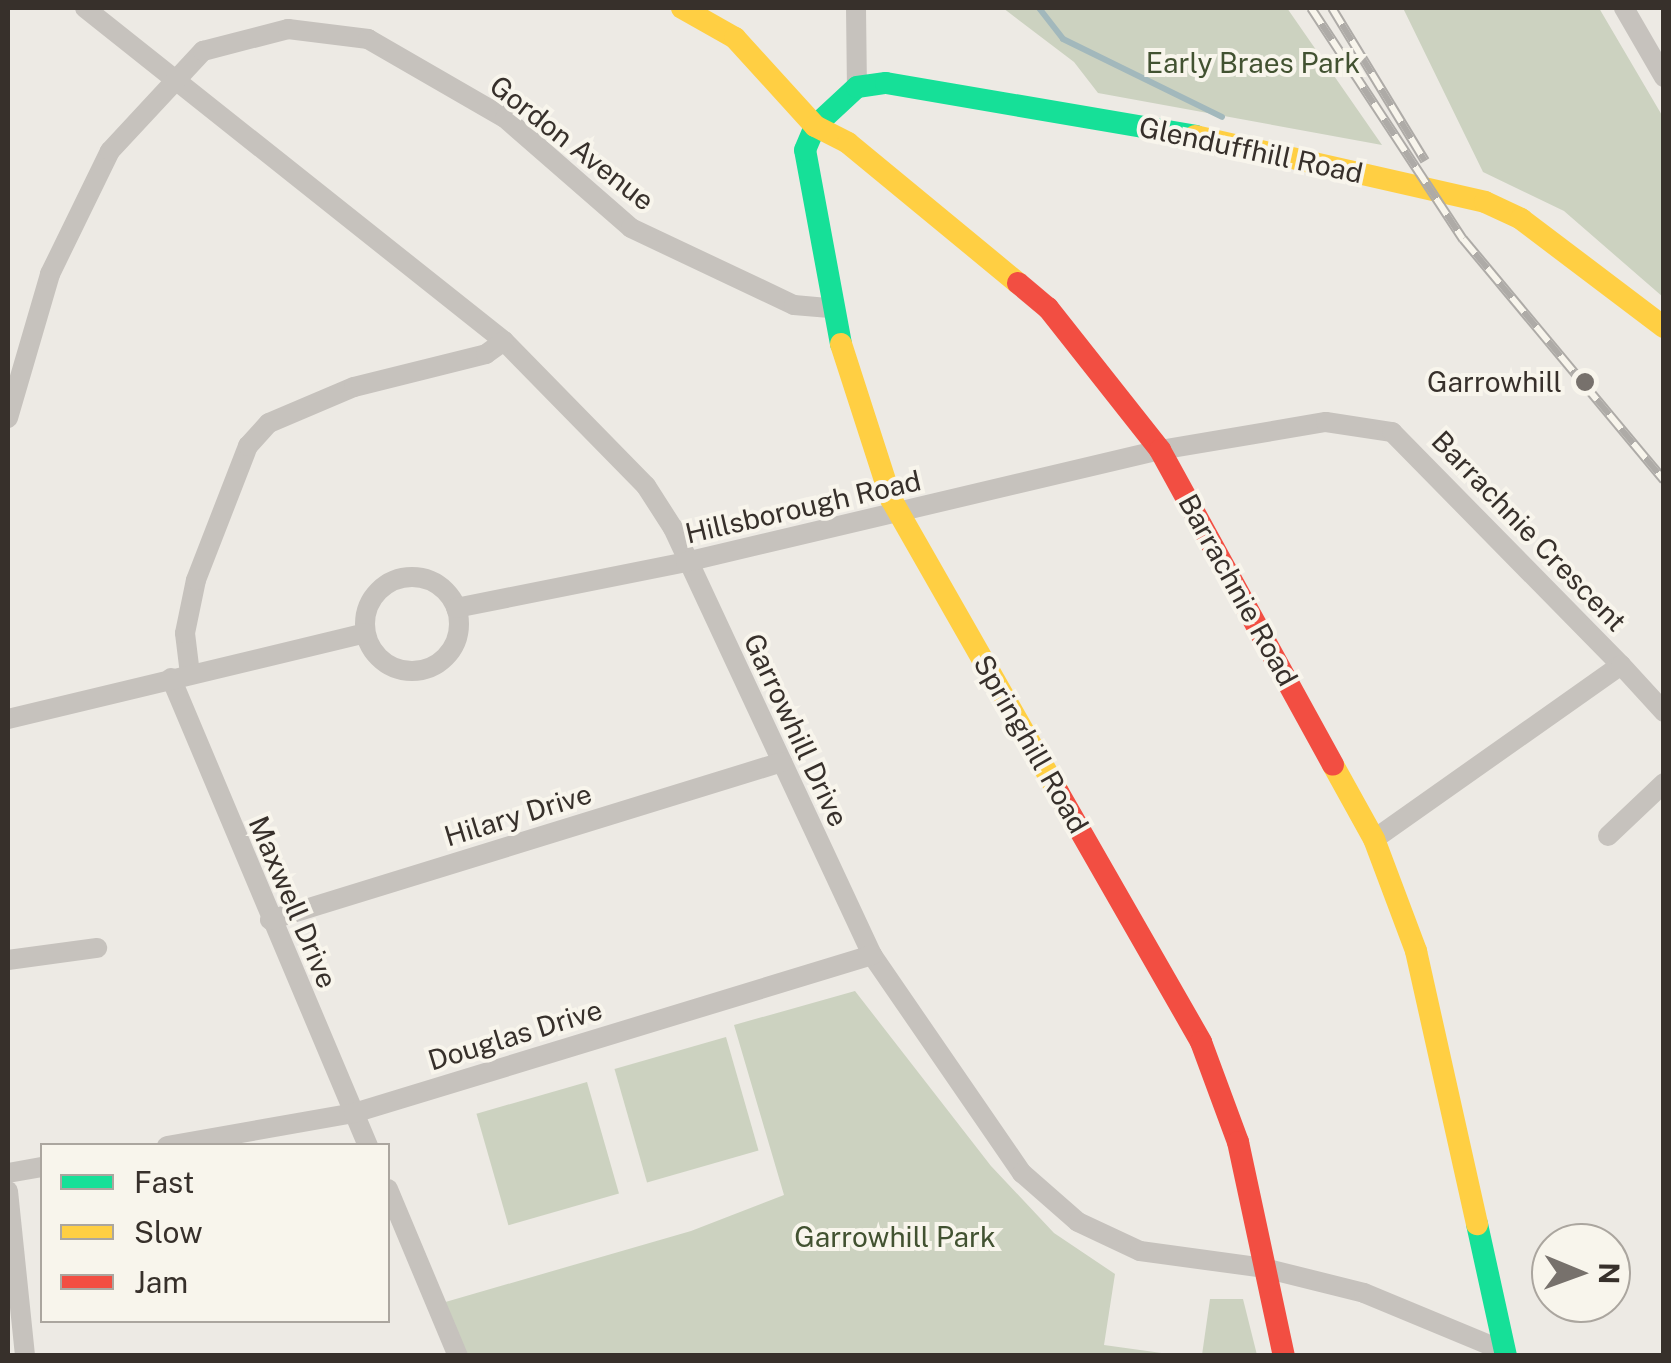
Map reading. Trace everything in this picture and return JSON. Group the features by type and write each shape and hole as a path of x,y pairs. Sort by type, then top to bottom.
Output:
{"street":[{"name":"Garrowhill Drive","path":"85,8 504,341 646,486 686,562 872,955 1022,1173 1078,1222 1140,1251 1264,1268 1364,1293 1505,1353"},
{"name":"Barrachnie Road","path":"682,8 734,38 815,126 848,143 1048,308 1160,450 1374,839 1416,950 1505,1353"},
{"path":"815,126 856,87 856,8"},
{"path":"1624,8 1664,78"},
{"name":"Gordon Avenue","path":"8,418 50,274 110,151 203,51 288,30 368,39 505,118 630,228 794,305 830,308"},
{"name":"Glenduffhill Road","path":"856,87 918,88 1246,145 1485,202 1521,219 1664,327"},
{"name":"Springhill Road","path":"815,126 805,150 830,308 899,513 1201,1042 1238,1142 1284,1356"},
{"name":"Maxwell Drive","path":"367,1143 270,920 180,676 185,633 196,580 248,446 269,423 354,387 486,354 504,341"},
{"name":"Barrachnie Crescent","path":"1160,450 1326,422 1392,432 1621,665 1374,839"},
{"name":"Hillsborough Road","path":"456,608 686,562 1160,450"},
{"path":"407,577 437,584 456,608 449,652 424,670 393,668 365,632 379,590 407,577"},
{"path":"8,719 365,632"},
{"path":"1621,665 1664,712"},
{"name":"Hilary Drive","path":"270,920 782,762"},
{"path":"1608,836 1664,783"},
{"path":"8,960 96,948"},
{"name":"Douglas Drive","path":"185,1143 354,1113 872,955"},
{"path":"8,1173 40,1167"},
{"path":"8,1191 25,1356"},
{"path":"390,1194 458,1356"}],"green space":[{"name":"Early Braes Park","path":"1003,8 1287,8 1382,145 1098,93 1074,62"},
{"path":"1403,8 1599,8 1663,117 1663,297 1564,211 1483,172"},
{"name":"Garrowhill Park","path":"855,991 991,1166 1054,1233 1115,1274 1104,1345 1176,1355 465,1355 442,1303 691,1231 784,1195 734,1025"},
{"path":"726,1037 759,1150 647,1182 614,1069"},
{"path":"587,1082 619,1194 508,1225 476,1114"},
{"path":"1210,1299 1243,1299 1257,1355 1202,1355"}],"waterway":[{"path":"1039,8 1063,39 1222,117"}],"railway":[{"path":"1311,8 1463,239 1664,480"},
{"path":"1332,8 1425,161"}],"traffic: fast":[{"path":"841,344 805,150 815,126 857,87 886,83 1195,136"},
{"path":"1477,1224 1506,1356"}],"traffic: slow":[{"path":"682,8 735,38 815,126 848,143 1018,283"},
{"path":"1195,136 1485,202 1521,219 1664,327"},
{"path":"841,344 891,499 1058,792"},
{"path":"1333,765 1374,839 1416,951 1477,1224"}],"traffic: jam":[{"path":"1018,283 1048,308 1160,450 1333,765"},
{"path":"1058,792 1201,1042 1238,1142 1284,1356"}],"place":[{"name":"Garrowhill","path":"1585,382"}]}
